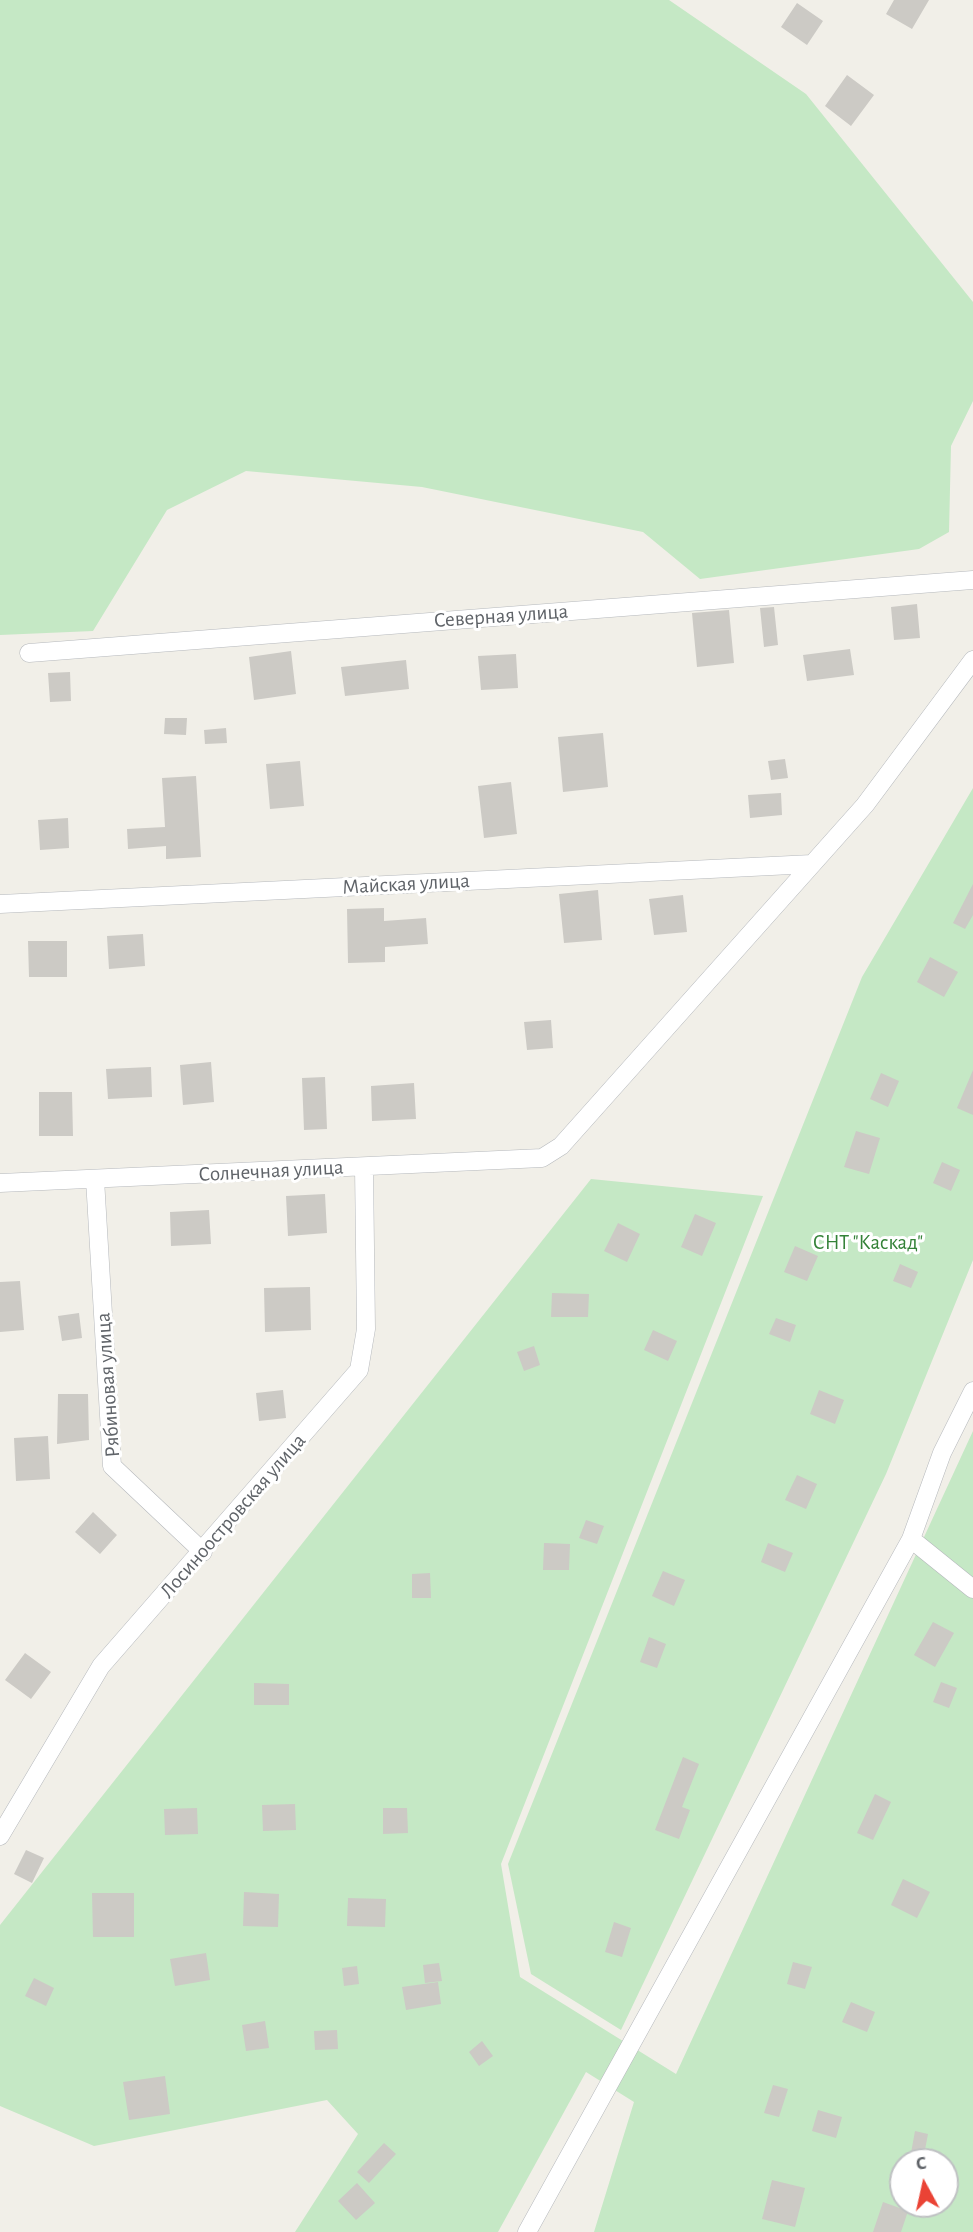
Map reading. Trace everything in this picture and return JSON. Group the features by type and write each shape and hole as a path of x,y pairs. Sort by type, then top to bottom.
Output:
{"street":[{"name":"Северная улица","path":"29,653 973,580"},
{"path":"812,864 865,805 973,660"},
{"name":"Майская улица","path":"0,904 812,864"},
{"name":"Солнечная улица","path":"0,1183 542,1158 561,1146 812,864"},
{"name":"Лосиноостровская улица","path":"0,1836 101,1666 359,1370 366,1329 364,1167"},
{"name":"Рябиновая улица","path":"95,1179 112,1466 203,1552"},
{"path":"527,2232 911,1539 942,1453 973,1391"},
{"path":"911,1539 973,1589"}],"green space":[{"path":"0,0 669,0 806,94 973,302 973,401 951,446 949,532 919,549 700,579 643,532 422,487 246,471 167,510 93,631 0,635"},
{"name":"СНТ \"Каскад\"","path":"973,788 973,1260 886,1474 621,2030 531,1974 508,1864 862,977"},
{"path":"591,1179 763,1196 501,1864 520,1977 676,2074 973,1431 973,2232 594,2232 634,2102 586,2072 498,2232 295,2232 358,2134 327,2100 94,2146 0,2106 0,1925"}],"building":[{"path":"894,0 929,0 912,29 886,14"},
{"path":"797,3 823,21 807,45 781,27"},
{"path":"847,75 874,95 851,126 825,106"},
{"path":"917,604 920,638 894,640 891,607"},
{"path":"774,607 778,645 764,647 760,608"},
{"path":"729,610 734,663 697,667 692,613"},
{"path":"850,649 854,675 807,681 803,655"},
{"path":"291,651 296,694 254,700 249,657"},
{"path":"516,654 518,688 481,690 478,656"},
{"path":"406,660 409,689 345,696 341,667"},
{"path":"70,672 71,701 50,702 48,673"},
{"path":"165,718 187,718 186,735 164,734"},
{"path":"226,728 227,743 205,744 204,730"},
{"path":"603,733 608,787 563,792 558,737"},
{"path":"785,759 788,778 771,780 768,761"},
{"path":"300,761 304,806 270,809 266,764"},
{"path":"196,776 201,857 166,859 166,846 128,849 127,829 165,827 162,778"},
{"path":"511,782 517,834 484,838 478,786"},
{"path":"781,793 782,815 750,818 748,795"},
{"path":"68,818 69,848 40,850 38,820"},
{"path":"973,884 973,915 965,929 953,923"},
{"path":"598,890 602,940 564,943 559,894"},
{"path":"683,895 687,932 654,935 649,899"},
{"path":"384,908 384,921 426,918 428,944 385,947 385,962 348,963 347,909"},
{"path":"143,934 145,966 109,969 107,936"},
{"path":"28,941 67,941 67,977 29,977"},
{"path":"930,957 958,972 944,997 917,982"},
{"path":"551,1020 553,1048 527,1050 524,1022"},
{"path":"211,1062 214,1102 183,1105 180,1065"},
{"path":"151,1067 152,1097 108,1099 106,1069"},
{"path":"973,1070 973,1115 957,1108"},
{"path":"881,1073 899,1081 888,1107 870,1099"},
{"path":"325,1077 327,1129 304,1130 302,1078"},
{"path":"414,1083 416,1119 372,1121 371,1086"},
{"path":"39,1092 72,1092 73,1136 39,1136"},
{"path":"856,1131 880,1138 869,1174 844,1167"},
{"path":"942,1162 960,1170 951,1191 933,1183"},
{"path":"325,1194 327,1233 288,1236 286,1196"},
{"path":"209,1210 211,1244 171,1246 170,1212"},
{"path":"695,1214 716,1223 702,1256 681,1247"},
{"path":"618,1223 640,1234 627,1262 604,1251"},
{"path":"795,1246 818,1256 807,1281 784,1272"},
{"path":"900,1264 918,1272 911,1288 893,1281"},
{"path":"20,1281 24,1330 0,1332 0,1282"},
{"path":"310,1287 311,1330 265,1332 264,1288"},
{"path":"552,1293 589,1294 588,1317 551,1317"},
{"path":"79,1313 82,1338 62,1341 58,1316"},
{"path":"776,1318 796,1325 790,1342 769,1334"},
{"path":"653,1330 677,1341 668,1361 644,1350"},
{"path":"534,1346 540,1365 524,1371 517,1352"},
{"path":"283,1390 286,1418 259,1421 256,1393"},
{"path":"819,1390 844,1400 835,1424 810,1414"},
{"path":"58,1394 88,1394 89,1440 57,1444"},
{"path":"48,1436 50,1479 16,1481 14,1438"},
{"path":"797,1475 817,1484 806,1509 785,1500"},
{"path":"93,1512 117,1535 100,1554 75,1532"},
{"path":"586,1520 604,1526 597,1544 579,1538"},
{"path":"544,1543 570,1544 569,1570 543,1570"},
{"path":"768,1543 793,1553 785,1572 761,1562"},
{"path":"663,1571 685,1580 674,1606 652,1596"},
{"path":"430,1573 431,1598 412,1598 412,1574"},
{"path":"933,1622 954,1633 935,1667 914,1655"},
{"path":"649,1637 666,1644 657,1668 640,1662"},
{"path":"25,1653 51,1672 31,1699 5,1680"},
{"path":"941,1682 957,1688 949,1708 933,1702"},
{"path":"254,1683 289,1684 289,1705 254,1705"},
{"path":"683,1757 699,1764 682,1807 690,1810 679,1839 655,1830"},
{"path":"875,1794 891,1802 873,1840 857,1833"},
{"path":"295,1804 296,1830 263,1831 262,1805"},
{"path":"197,1808 198,1834 165,1835 164,1809"},
{"path":"383,1808 407,1808 408,1833 383,1834"},
{"path":"26,1850 44,1858 32,1883 14,1874"},
{"path":"903,1879 930,1892 917,1918 891,1905"},
{"path":"244,1892 279,1894 278,1927 243,1926"},
{"path":"92,1893 134,1893 134,1937 93,1937"},
{"path":"348,1898 386,1899 385,1927 347,1926"},
{"path":"614,1922 631,1928 622,1957 605,1952"},
{"path":"206,1953 210,1980 175,1986 170,1959"},
{"path":"793,1962 812,1967 805,1989 787,1984"},
{"path":"439,1963 442,1981 425,1983 423,1965"},
{"path":"357,1966 359,1984 344,1986 342,1968"},
{"path":"34,1978 54,1988 46,2006 25,1996"},
{"path":"438,1982 441,2004 406,2010 402,1987"},
{"path":"851,2002 875,2012 867,2032 842,2022"},
{"path":"265,2021 269,2048 246,2051 242,2025"},
{"path":"337,2030 338,2049 315,2050 314,2031"},
{"path":"482,2041 493,2056 479,2066 469,2052"},
{"path":"165,2076 170,2114 129,2120 123,2082"},
{"path":"773,2085 788,2089 779,2117 764,2113"},
{"path":"818,2110 842,2117 836,2138 812,2131"},
{"path":"915,2131 928,2134 925,2148 912,2148"},
{"path":"384,2143 396,2154 369,2183 357,2172"},
{"path":"772,2180 805,2188 795,2227 762,2219"},
{"path":"357,2183 375,2203 356,2220 338,2201"},
{"path":"883,2202 889,2204 889,2218 906,2218 901,2232 873,2232"}]}
